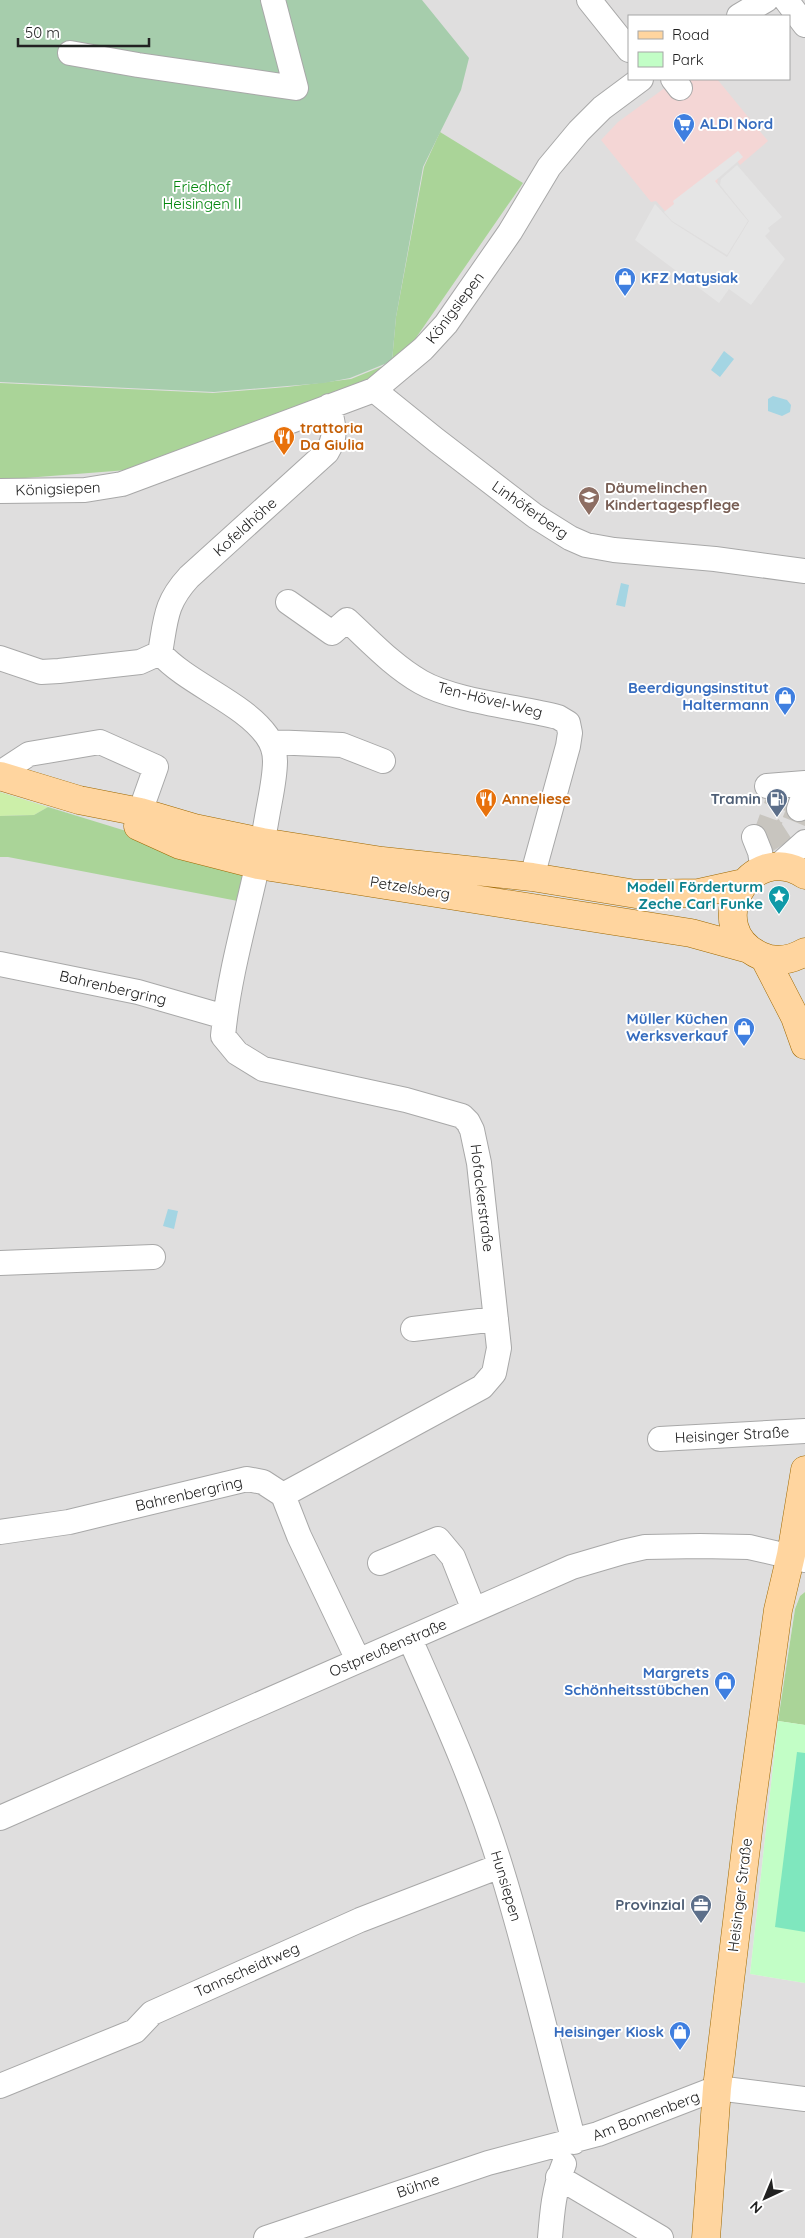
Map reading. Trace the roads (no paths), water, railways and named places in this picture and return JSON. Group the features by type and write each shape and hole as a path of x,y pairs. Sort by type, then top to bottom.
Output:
{"main road":[{"name":"Petzelsberg","path":"0,775 80,800 140,812 194,828 260,853 690,933 756,953"},
{"name":"Petzelsberg","path":"80,800 180,845 260,853 382,861 532,877 636,894 699,892 761,854"},
{"path":"805,875 796,869 761,854 735,899 733,918 738,935 756,953 796,1017 805,1044"},
{"path":"756,953 787,960 805,952"},
{"name":"Heisinger Straße","path":"798,1558 805,1470"},
{"name":"Heisinger Straße","path":"706,2238 717,2088 749,1823 778,1610 798,1558 805,1522"}],"street":[{"path":"70,53 296,88 274,0"},
{"path":"589,0 628,49"},
{"path":"742,15 766,0"},
{"path":"786,0 805,25"},
{"name":"Königsiepen","path":"0,491 85,490 122,484 374,390 423,349 446,324 510,232 549,167 579,131 602,108 640,80"},
{"name":"Linhöferberg","path":"374,390 528,511 570,538 586,544 614,550 715,559 805,571"},
{"name":"Kofeldhöhe","path":"160,653 169,604 175,592 189,577 327,452 333,441 335,431 329,406"},
{"name":"Ten-Hövel-Weg","path":"288,602 332,633 347,620 396,665 422,683 453,694 558,717 568,723 570,733 568,746 532,877"},
{"path":"0,658 41,672 59,672 140,662 160,653 180,671 244,714 263,730 271,742 276,758 260,853"},
{"name":"Petzelsberg","path":"0,775 28,754 100,742 156,766 140,812"},
{"path":"271,742 342,745 383,761"},
{"path":"761,854 805,842"},
{"name":"Hofackerstraße","path":"260,853 225,1017 224,1036 237,1053 255,1066 452,1112 462,1116 468,1122 475,1138 479,1163 499,1356 489,1382 462,1399 283,1495"},
{"name":"Bahrenbergring","path":"0,964 138,992 225,1017"},
{"path":"0,1263 153,1258"},
{"path":"413,1328 496,1319"},
{"name":"Heisinger Straße","path":"660,1439 805,1431"},
{"name":"Bahrenbergring","path":"0,1532 69,1522 247,1479 264,1482 283,1495"},
{"path":"283,1495 358,1660"},
{"path":"451,1527 479,1608"},
{"path":"380,1563 438,1539 453,1557 479,1608"},
{"name":"Ostpreußenstraße","path":"0,1818 572,1567 645,1547 749,1547 798,1558"},
{"name":"Hunsiepen","path":"410,1639 461,1758 500,1866 517,1921 574,2142"},
{"name":"Tannscheidtweg","path":"0,2086 135,2031 152,2013 360,1920 500,1866"},
{"path":"717,2088 805,2099"},
{"name":"Am Bonnenberg","path":"574,2142 650,2115 717,2088"},
{"path":"550,2238 552,2208 558,2177 574,2142"},
{"name":"Bühne","path":"266,2238 488,2162 532,2150 574,2142"},
{"path":"558,2177 661,2238"}],"water":[{"path":"724,351 734,359 720,377 711,370"},
{"path":"773,396 787,400 791,405 790,412 782,416 768,411 768,399"},
{"path":"621,583 629,585 625,607 616,605"},
{"path":"168,1209 178,1211 174,1229 163,1226"}],"tunnel":[{"path":"763,841 779,797"},
{"path":"765,842 793,824 799,809"}],"place":[{"name":"ALDI Nord","path":"684,143"},
{"name":"KFZ Matysiak","path":"625,297"},
{"name":"trattoria Da Giulia","path":"284,456"},
{"name":"Däumelinchen Kindertagespflege","path":"589,516"},
{"name":"Beerdigungsinstitut Haltermann","path":"785,716"},
{"name":"Anneliese","path":"486,818"},
{"name":"Tramin","path":"777,818"},
{"name":"Modell Förderturm Zeche Carl Funke","path":"779,915"},
{"name":"Müller Küchen Werksverkauf","path":"744,1047"},
{"name":"Margrets Schönheitsstübchen","path":"725,1701"},
{"name":"Provinzial","path":"701,1924"},
{"name":"Heisinger Kiosk","path":"680,2051"}],"park label":[{"name":"Friedhof Heisingen II","path":"202,196"}]}
